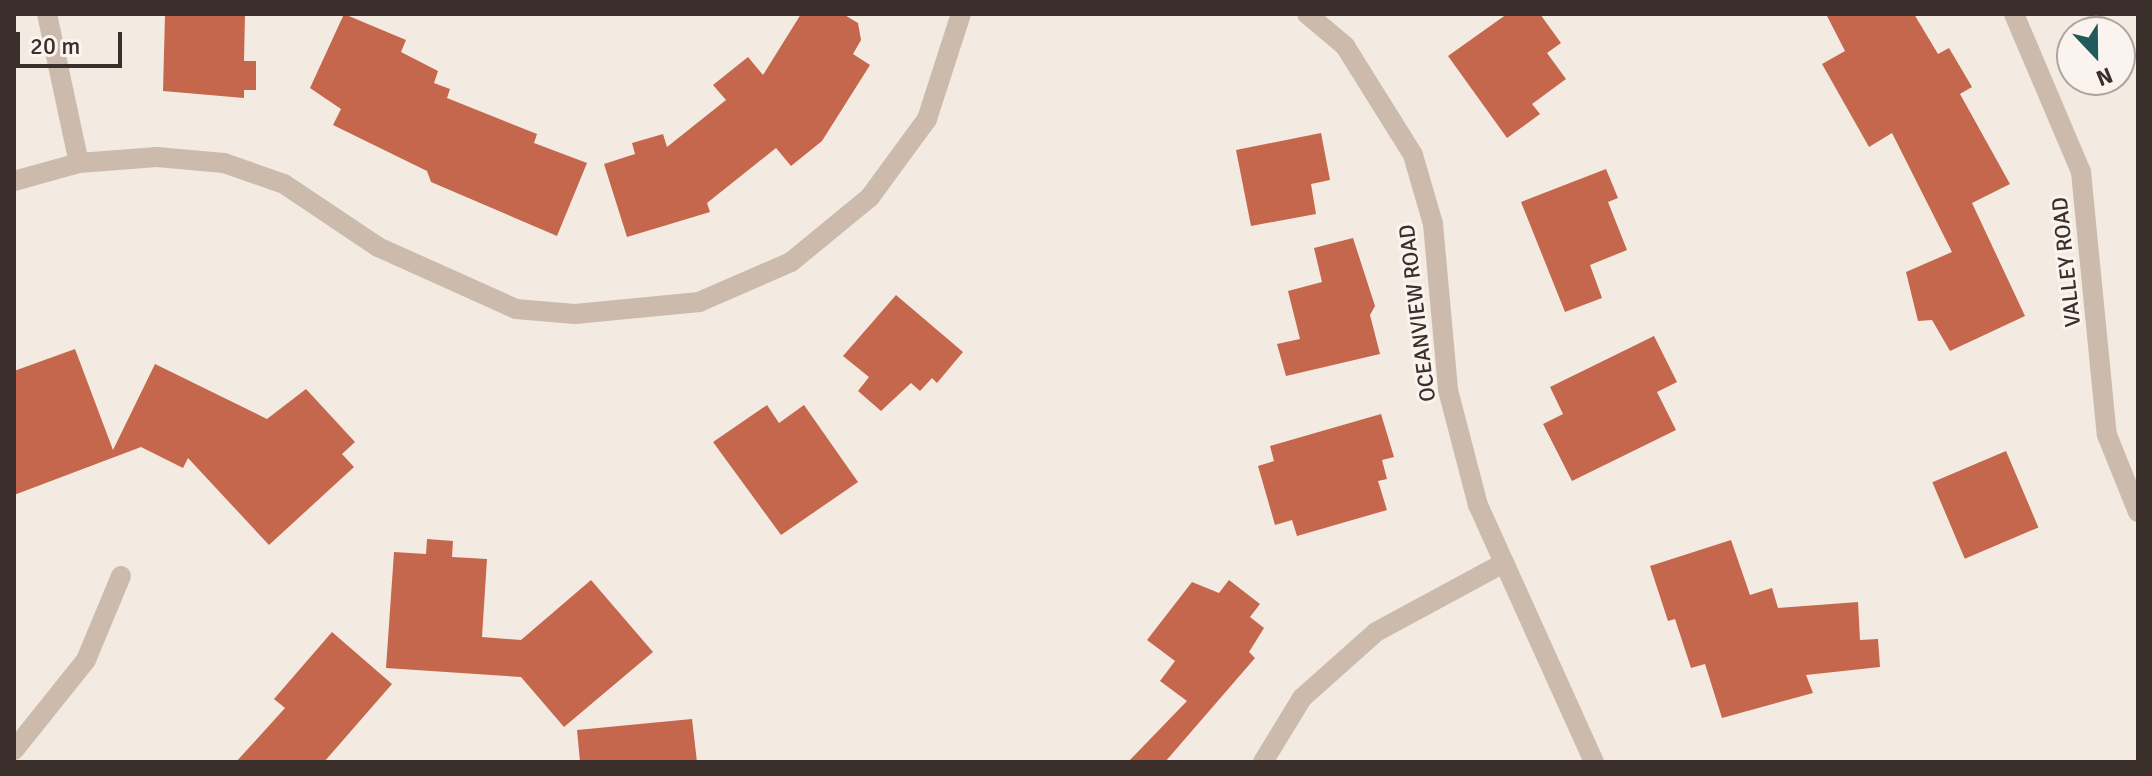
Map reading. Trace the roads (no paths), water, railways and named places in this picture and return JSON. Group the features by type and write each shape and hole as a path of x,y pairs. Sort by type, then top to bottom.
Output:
{"street":[{"path":"47,14 79,163"},
{"path":"14,181 79,163 157,157 224,163 284,184 378,247 516,309 575,314 699,302 791,262 870,197 927,119 961,14"},
{"name":"OCEANVIEW ROAD","path":"1307,14 1345,46 1413,155 1433,224 1448,390 1502,564 1594,762"},
{"name":"VALLEY ROAD","path":"2014,14 2081,172 2107,435 2138,512"},
{"path":"1263,762 1302,698 1376,632 1502,564"},
{"path":"14,750 86,660 121,576"}]}
